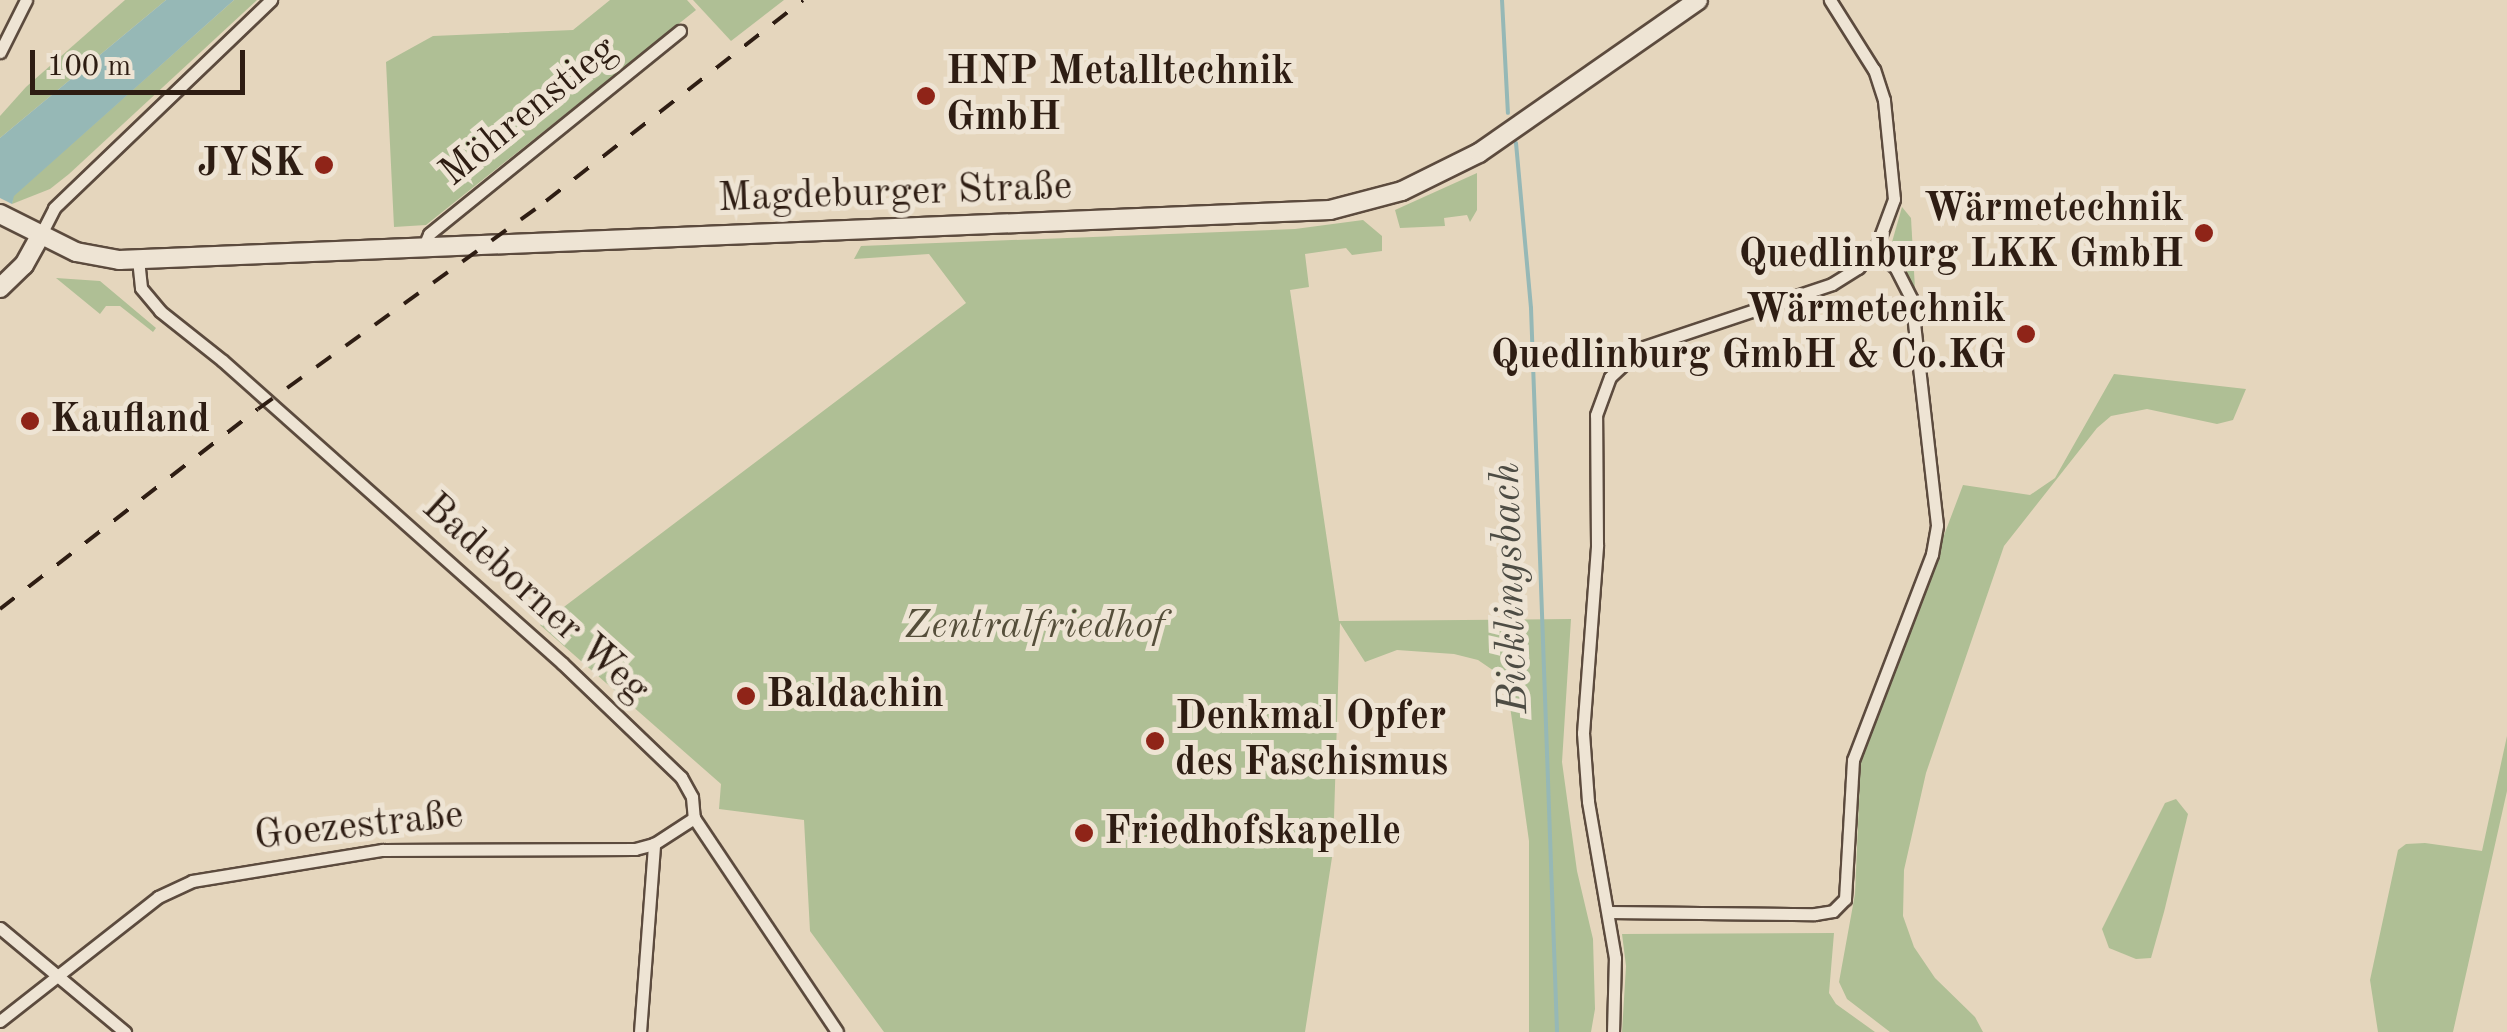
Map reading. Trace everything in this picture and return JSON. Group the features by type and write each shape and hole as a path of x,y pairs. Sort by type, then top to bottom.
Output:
{"main road":[{"name":"Magdeburger Straße","path":"2,215 86,256 138,259 1330,210 1402,191 1480,153 1698,0"},
{"path":"0,288 28,260 40,236"}],"street":[{"path":"0,52 26,0"},
{"path":"40,236 54,208 270,0"},
{"path":"1613,1032 1616,985 1609,912 1590,815 1583,733 1597,545 1594,437 1604,388 1630,356 1658,340 1832,284 1858,268 1874,250 1894,199 1886,111 1874,70 1830,0"},
{"name":"Möhrenstieg","path":"424,246 429,234 680,32"},
{"path":"1609,912 1815,914 1833,911 1845,899 1853,760 1932,554 1938,525 1911,298 1901,275 1874,250"},
{"name":"Badeborner Weg","path":"138,259 140,288 160,311 223,361 583,683 681,777 692,798 694,818 837,1032"},
{"name":"Goezestraße","path":"0,1021 158,897 212,876 382,850 629,849 654,844 694,818"},
{"path":"640,1032 654,844"},
{"path":"0,928 54,978 124,1032"}],"green space":[{"path":"125,0 166,0 0,138 0,116 26,87"},
{"path":"234,0 257,0 69,174 50,189 12,204 13,196"},
{"path":"610,0 687,0 696,10 426,225 394,227 386,62 433,36 573,30"},
{"path":"693,0 784,0 731,41"},
{"path":"1477,173 1477,210 1470,222 1467,215 1444,218 1445,226 1400,228 1395,210"},
{"path":"1902,207 1911,218 1915,289 1892,242"},
{"name":"Zentralfriedhof","path":"1363,220 1382,236 1382,251 1352,255 1346,248 1305,254 1309,287 1290,290 1339,621 1571,619 1562,762 1577,871 1593,939 1595,1009 1591,1032 1529,1032 1529,841 1509,699 1497,673 1478,660 1454,654 1397,650 1365,662 1340,623 1333,851 1305,1032 884,1032 810,931 804,820 719,809 721,784 540,625 966,303 929,254 854,259 861,246 1295,229"},
{"path":"56,278 100,281 156,328 153,332 120,306 106,306 100,314"},
{"path":"2114,374 2246,389 2233,420 2217,424 2147,409 2111,416 2097,428 2004,546 1926,773 1904,870 1903,916 1914,947 1935,978 1975,1017 1983,1032 1890,1032 1847,999 1839,982 1855,894 1861,755 1963,485 2030,495 2055,478"},
{"path":"2507,736 2507,791 2453,1032 2378,1032 2370,980 2398,850 2406,844 2425,843 2482,851"},
{"path":"2176,799 2188,814 2164,912 2151,958 2136,959 2109,948 2102,929 2165,803"},
{"path":"1834,933 1829,993 1836,1004 1875,1032 1622,1032 1626,966 1622,934"}],"water":[{"path":"166,0 234,0 14,196 12,204 0,198 0,138"}],"waterway":[{"name":"Bicklingsbach","path":"1502,0 1508,113"},
{"name":"Bicklingsbach","path":"1516,143 1531,308 1557,1032"}],"railway":[{"path":"0,609 258,409 546,201 803,0"}],"place":[{"name":"HNP Metalltechnik GmbH","path":"926,96"},
{"name":"JYSK","path":"324,165"},
{"name":"Wärmetechnik Quedlinburg LKK GmbH","path":"2204,233"},
{"name":"Wärmetechnik Quedlinburg GmbH & Co.KG","path":"2026,334"},
{"name":"Kaufland","path":"30,421"},
{"name":"Baldachin","path":"746,696"},
{"name":"Denkmal Opfer des Faschismus","path":"1155,741"},
{"name":"Friedhofskapelle","path":"1084,833"}]}
